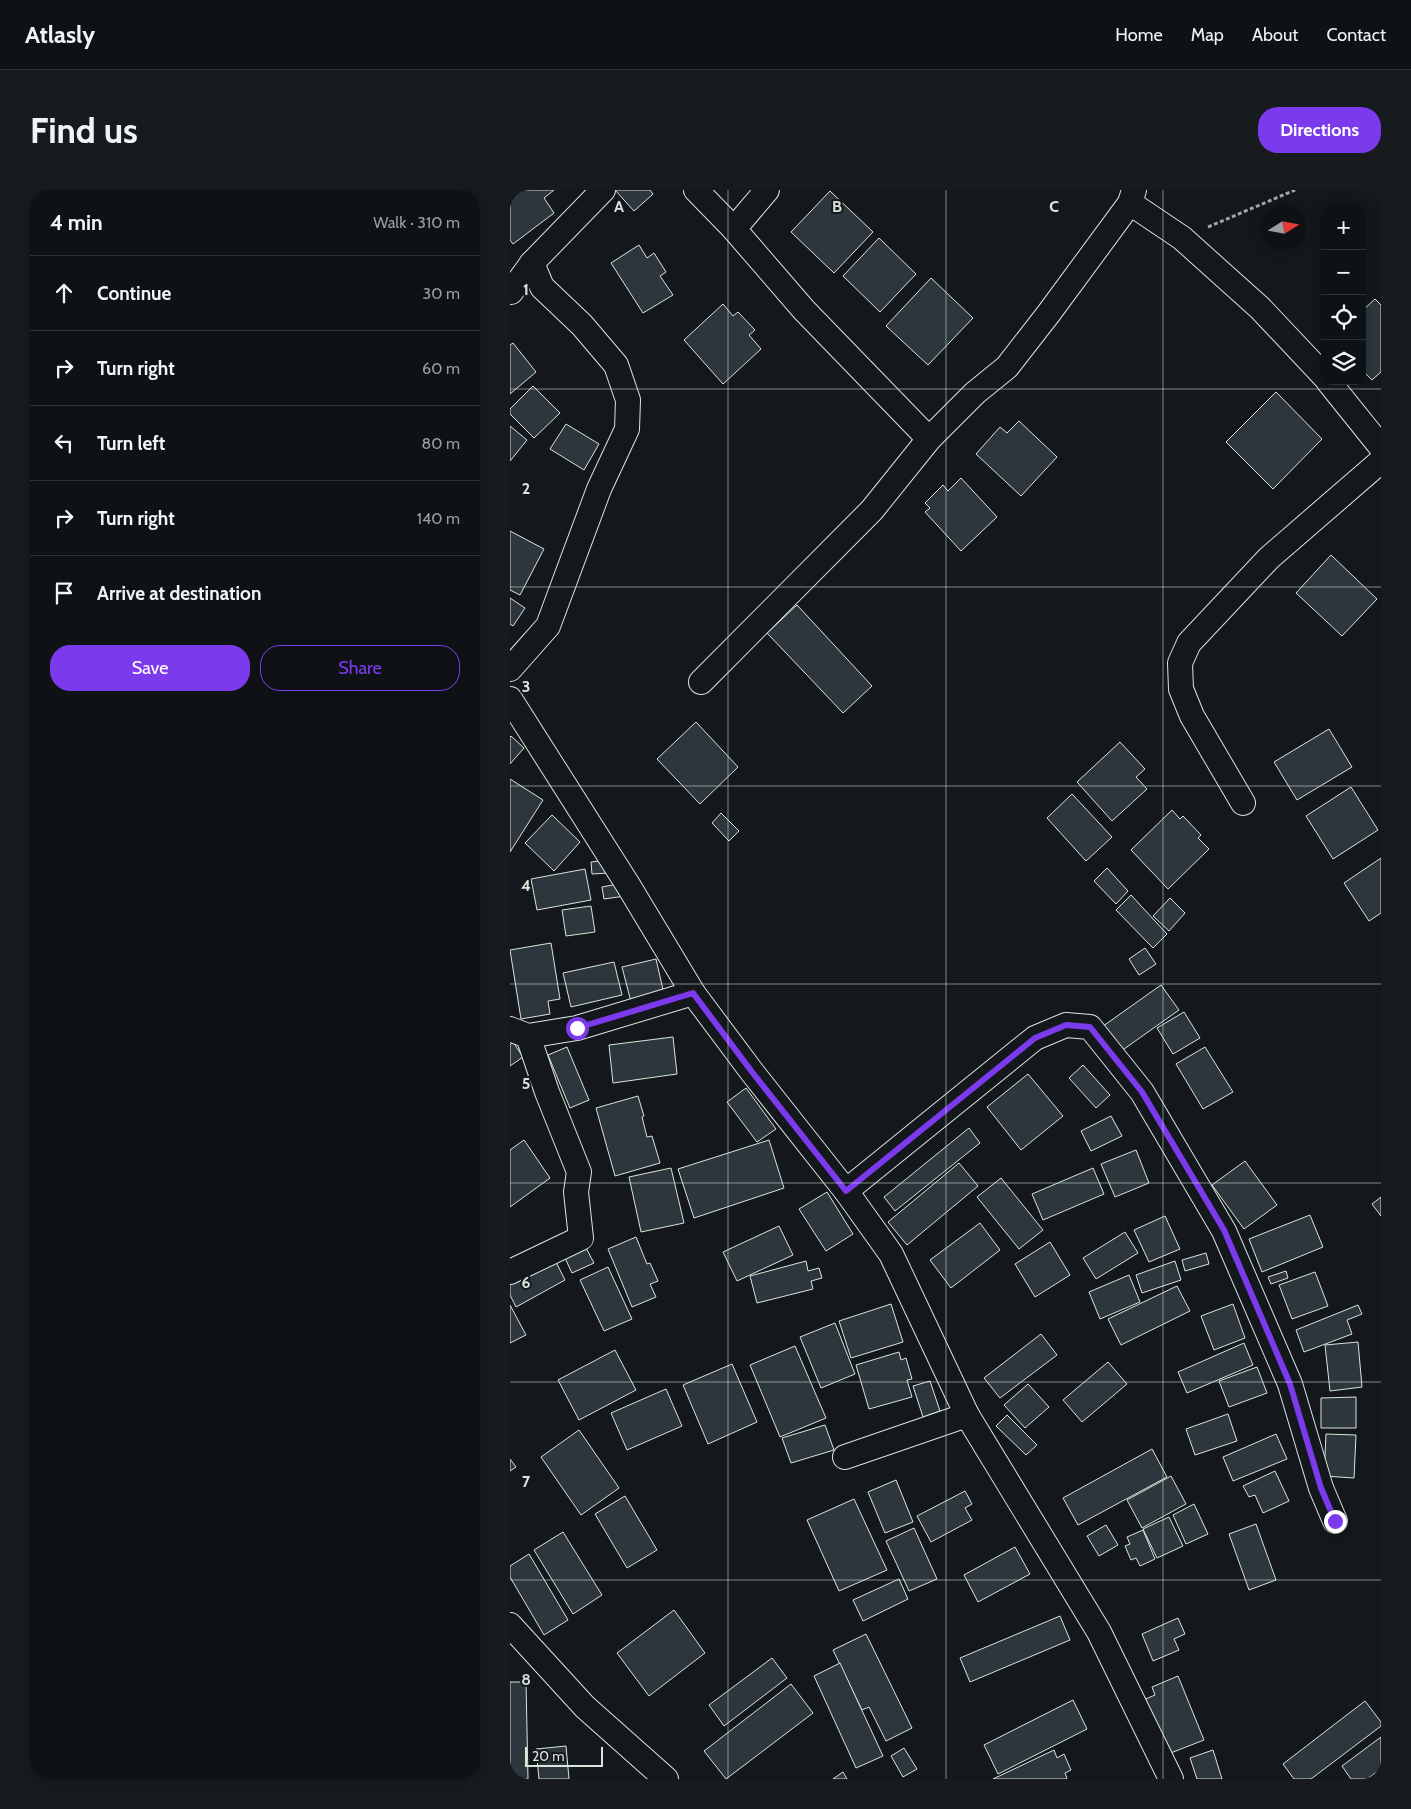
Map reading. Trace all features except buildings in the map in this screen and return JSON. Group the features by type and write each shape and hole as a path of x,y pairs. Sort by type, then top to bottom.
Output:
{"street":[{"path":"510,292 532,263 604,190"},
{"path":"696,190 734,229 804,310 929,439"},
{"path":"734,229 767,190"},
{"path":"701,682 872,510 929,439 975,393 1007,366 1049,313 1132,196 1260,308 1321,373"},
{"path":"510,670 548,626 599,489 626,429 628,400 616,365 582,325 542,287 532,263"},
{"path":"1331,385 1381,448"},
{"path":"1243,803 1192,716 1181,689 1180,663 1189,643 1269,558 1381,461"},
{"path":"510,699 693,993 752,1072 846,1191 891,1254 967,1415 1099,1632 1171,1779"},
{"path":"510,1272 581,1238 576,1192 579,1172 547,1092 519,1032 577,1028 693,993"},
{"path":"846,1191 1035,1038 1066,1025 1090,1027 1142,1092 1224,1230 1290,1384 1321,1488 1335,1521"},
{"path":"845,1457 967,1415"},
{"path":"510,1625 585,1708 666,1779"}],"path":[{"path":"1182,238 1295,190"}],"route":[{"path":"577,1028 693,993 752,1072 846,1191 1035,1038 1066,1025 1090,1027 1142,1092 1224,1230 1290,1384 1321,1488 1335,1521"}]}
